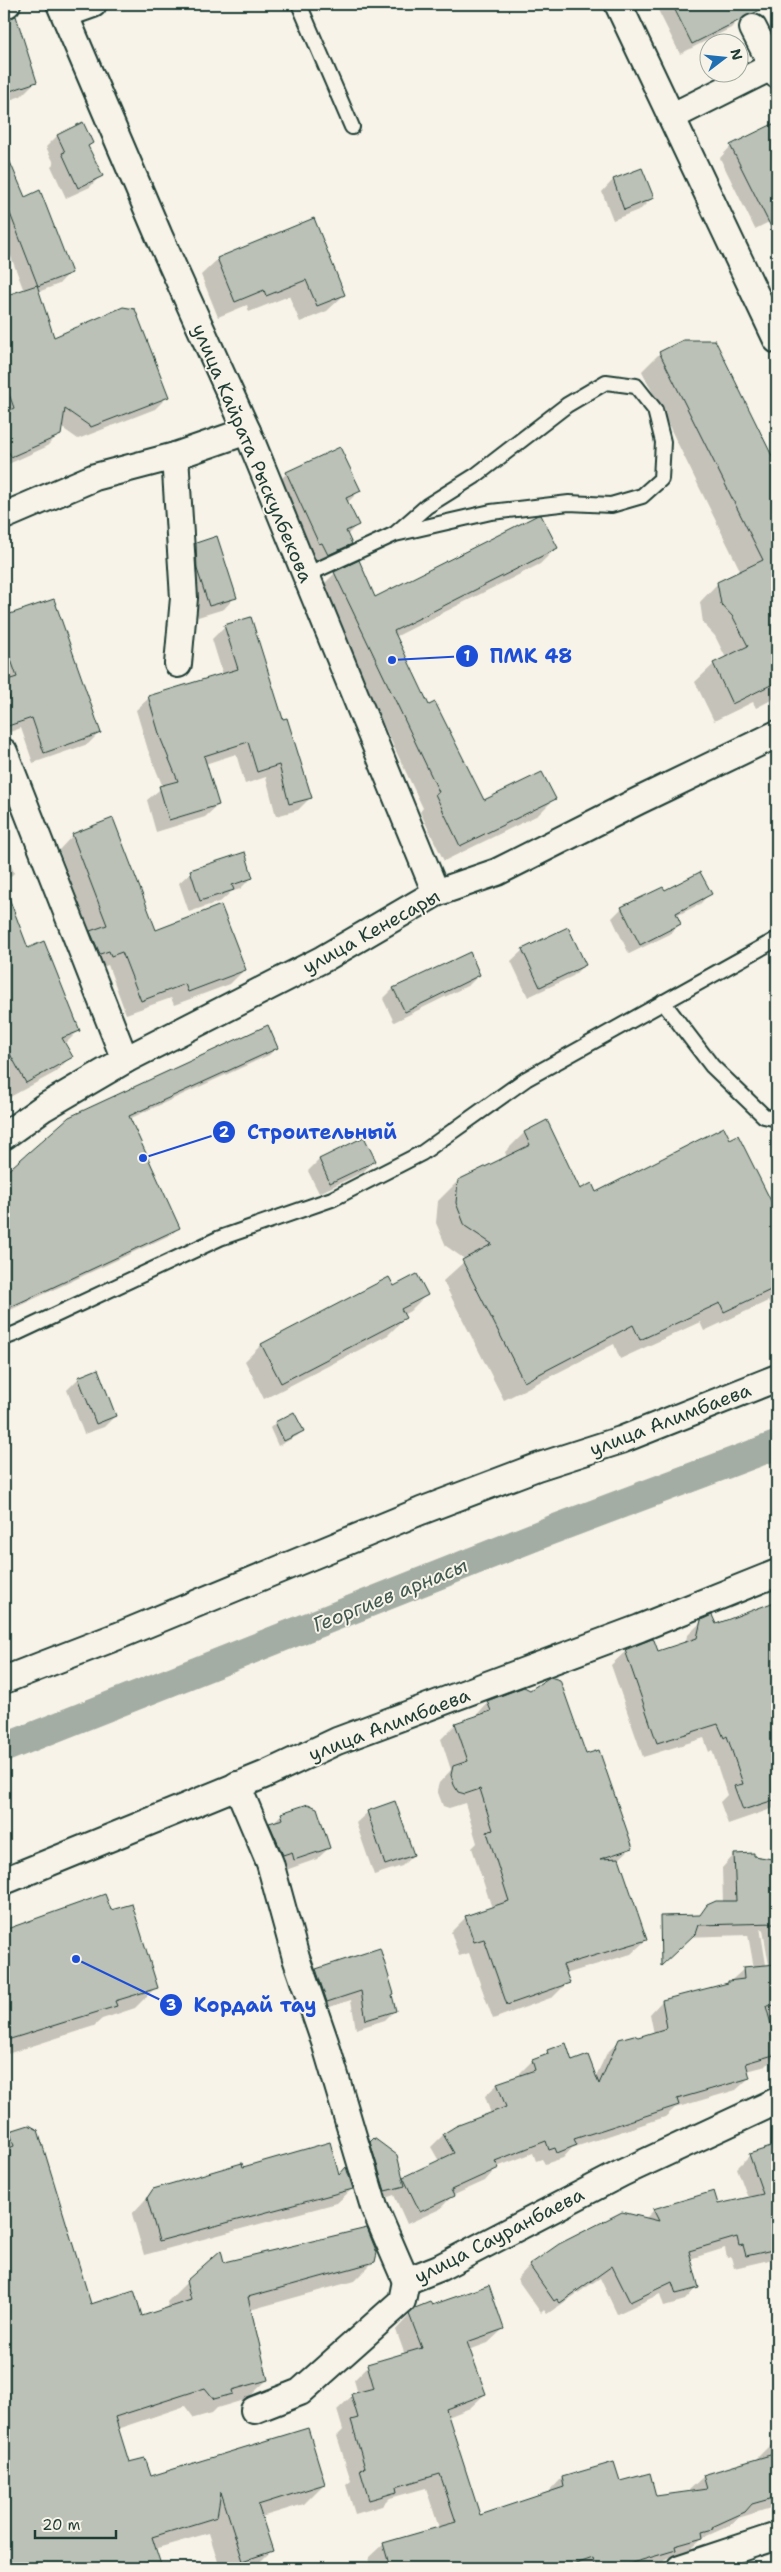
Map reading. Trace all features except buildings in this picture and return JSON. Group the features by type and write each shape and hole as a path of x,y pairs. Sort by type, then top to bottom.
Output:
{"street":[{"name":"улица Кайрата Рыскулбекова","path":"93,4 62,9 159,236 247,431 436,893"},
{"path":"618,4 673,116 777,340"},
{"path":"673,116 775,71 753,28"},
{"path":"4,516 95,477 175,456 247,431"},
{"path":"175,456 184,598 178,664"},
{"name":"улица Кенесары","path":"4,1136 42,1108 125,1060 323,959 436,893 497,872 777,734"},
{"path":"4,752 125,1060"},
{"name":"улица Алимбаева","path":"4,1680 118,1636 420,1511 537,1467 621,1440 777,1378"},
{"name":"улица Алимбаева","path":"4,1881 264,1775 337,1741 640,1628 777,1572"},
{"path":"237,1785 270,1863 296,1958 325,2042 374,2207 406,2281"},
{"name":"улица Сауранбаева","path":"254,2410 300,2392 402,2301 406,2281 439,2268 622,2173 777,2101"},
{"path":"680,2568 777,2536"}],"lane":[{"path":"299,4 352,127"},
{"path":"306,575 395,534 491,512 569,503 611,505 642,496 661,479 663,442 655,410 636,386 606,382 567,405 520,439 475,476 427,506 395,534"},
{"path":"4,1338 17,1334 220,1238 332,1198 422,1153 526,1079 777,939"},
{"path":"663,1002 712,1066 764,1116 777,1119"}],"waterway":[{"name":"Георгиев арнасы","path":"4,1748 549,1531 777,1445"}],"place":[{"name":"ПМК 48","path":"392,660"},
{"name":"Строительный","path":"143,1158"},
{"name":"Кордай тау","path":"76,1959"}]}
